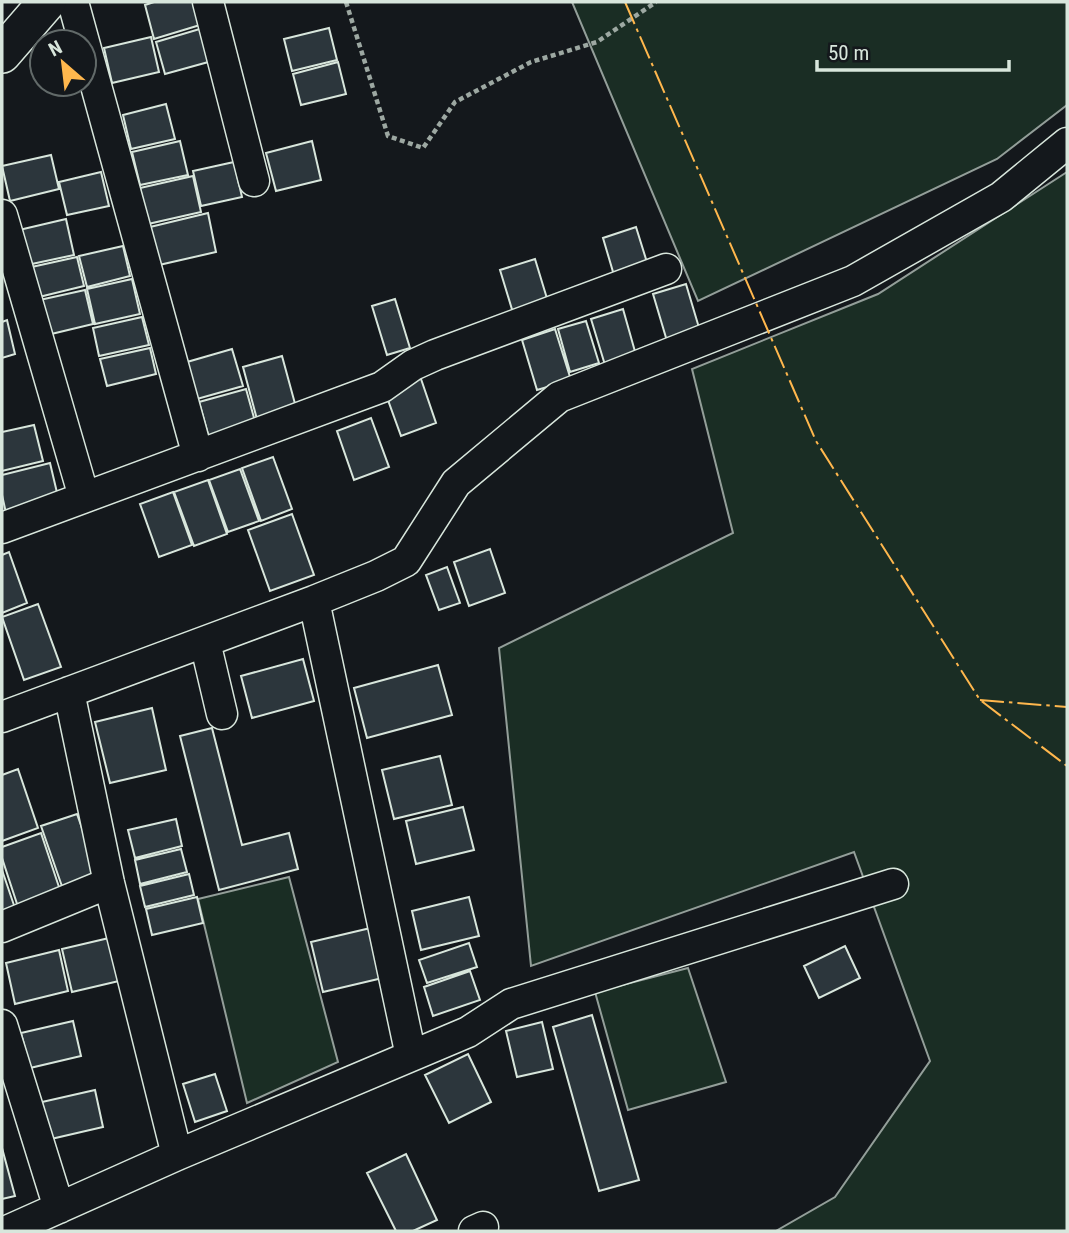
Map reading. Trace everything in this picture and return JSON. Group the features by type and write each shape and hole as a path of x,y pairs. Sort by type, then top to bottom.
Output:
{"main road":[{"path":"2,54 47,2"}],"street":[{"path":"74,2 198,456"},
{"path":"208,2 254,181"},
{"path":"2,717 314,601 406,561 456,484 559,397 853,281 1001,197 1067,143"},
{"path":"2,215 84,497"},
{"path":"2,528 382,387 413,365 435,355 666,269"},
{"path":"314,601 411,1056"},
{"path":"205,642 222,714"},
{"path":"69,692 109,883 177,1155"},
{"path":"2,927 109,883"},
{"path":"7,1231 177,1155 468,1032 511,1004 893,884"},
{"path":"2,1025 59,1208"}],"path":[{"path":"346,2 388,136 423,148 455,102 531,62 597,42 656,2"}],"green space":[{"path":"572,2 1067,2 1067,105 997,159 698,301"},
{"path":"1067,172 1067,1231 776,1231 835,1197 930,1061 854,852 531,966 499,648 733,533 692,369 878,294"},
{"path":"289,877 338,1062 247,1103 198,899"},
{"path":"688,968 726,1082 628,1110 595,992"}],"building":[{"path":"154,2 194,2 200,25 154,39 145,5"},
{"path":"203,28 212,61 165,74 156,42"},
{"path":"329,28 337,60 292,71 284,39"},
{"path":"151,37 159,72 112,83 104,48"},
{"path":"338,62 346,94 301,105 293,74"},
{"path":"166,104 175,139 131,149 123,115"},
{"path":"180,141 188,175 140,185 132,152"},
{"path":"312,141 321,180 276,191 266,153"},
{"path":"51,155 59,189 10,201 2,166"},
{"path":"234,162 242,197 201,206 193,171"},
{"path":"101,172 109,206 67,215 59,182"},
{"path":"193,176 201,212 148,224 140,188"},
{"path":"208,213 216,252 159,265 150,227"},
{"path":"66,219 74,255 27,265 19,230"},
{"path":"636,227 650,272 616,282 603,238"},
{"path":"123,246 130,276 87,287 79,256"},
{"path":"77,257 84,286 35,298 27,268"},
{"path":"535,259 549,305 514,316 500,270"},
{"path":"132,279 140,314 95,324 87,289"},
{"path":"686,284 700,331 667,341 653,294"},
{"path":"85,290 93,324 43,336 35,301"},
{"path":"395,299 410,348 387,355 372,306"},
{"path":"623,309 636,355 605,365 591,319"},
{"path":"142,317 149,345 99,356 93,328"},
{"path":"7,320 15,354 2,358 2,322"},
{"path":"586,321 599,363 570,372 558,329"},
{"path":"555,329 571,380 537,390 522,340"},
{"path":"150,348 156,374 107,386 100,359"},
{"path":"232,349 243,386 197,399 187,362"},
{"path":"282,356 297,411 258,423 243,367"},
{"path":"420,376 436,423 401,436 384,389"},
{"path":"246,389 256,425 209,438 199,402"},
{"path":"371,418 389,467 354,480 337,431"},
{"path":"34,425 43,461 2,471 2,432"},
{"path":"273,457 292,509 261,521 242,468"},
{"path":"50,463 59,501 6,513 2,475"},
{"path":"240,469 259,521 228,532 209,480"},
{"path":"208,480 227,534 194,546 174,492"},
{"path":"173,492 192,545 159,557 140,504"},
{"path":"292,514 314,575 270,591 248,530"},
{"path":"490,549 505,593 469,606 454,562"},
{"path":"9,552 27,603 2,613 2,555"},
{"path":"447,567 460,603 439,610 426,575"},
{"path":"38,604 61,667 24,680 2,617"},
{"path":"303,659 314,701 252,718 241,676"},
{"path":"438,665 452,715 367,738 354,688"},
{"path":"152,708 166,770 110,783 95,722"},
{"path":"212,728 242,845 289,833 298,869 219,890 180,736"},
{"path":"440,756 452,805 394,819 382,770"},
{"path":"18,769 38,828 2,841 2,775"},
{"path":"463,807 474,850 416,864 406,821"},
{"path":"77,814 101,882 65,895 41,826"},
{"path":"176,819 182,846 135,858 128,830"},
{"path":"41,833 63,899 20,913 2,858 2,847"},
{"path":"181,849 187,872 140,884 135,860"},
{"path":"2,870 17,914 2,919"},
{"path":"189,874 194,895 145,907 140,886"},
{"path":"197,897 203,923 152,935 146,909"},
{"path":"469,897 479,936 421,950 412,911"},
{"path":"379,926 391,976 323,992 311,942"},
{"path":"109,938 119,981 72,992 62,949"},
{"path":"469,943 477,967 427,983 419,960"},
{"path":"845,946 860,978 819,998 804,966"},
{"path":"59,950 68,991 15,1004 6,963"},
{"path":"470,971 480,1000 433,1016 424,987"},
{"path":"592,1015 639,1180 599,1191 553,1027"},
{"path":"73,1021 81,1056 30,1068 21,1033"},
{"path":"542,1022 553,1069 517,1077 506,1031"},
{"path":"468,1054 491,1102 449,1123 425,1075"},
{"path":"215,1074 227,1111 195,1122 183,1084"},
{"path":"95,1090 103,1127 51,1139 42,1102"},
{"path":"2,1148 15,1196 2,1199"},
{"path":"406,1154 437,1220 413,1231 396,1231 367,1173"}],"power":[{"path":"625,2 816,441 980,700 1067,766"},
{"path":"980,700 1067,707"}]}
